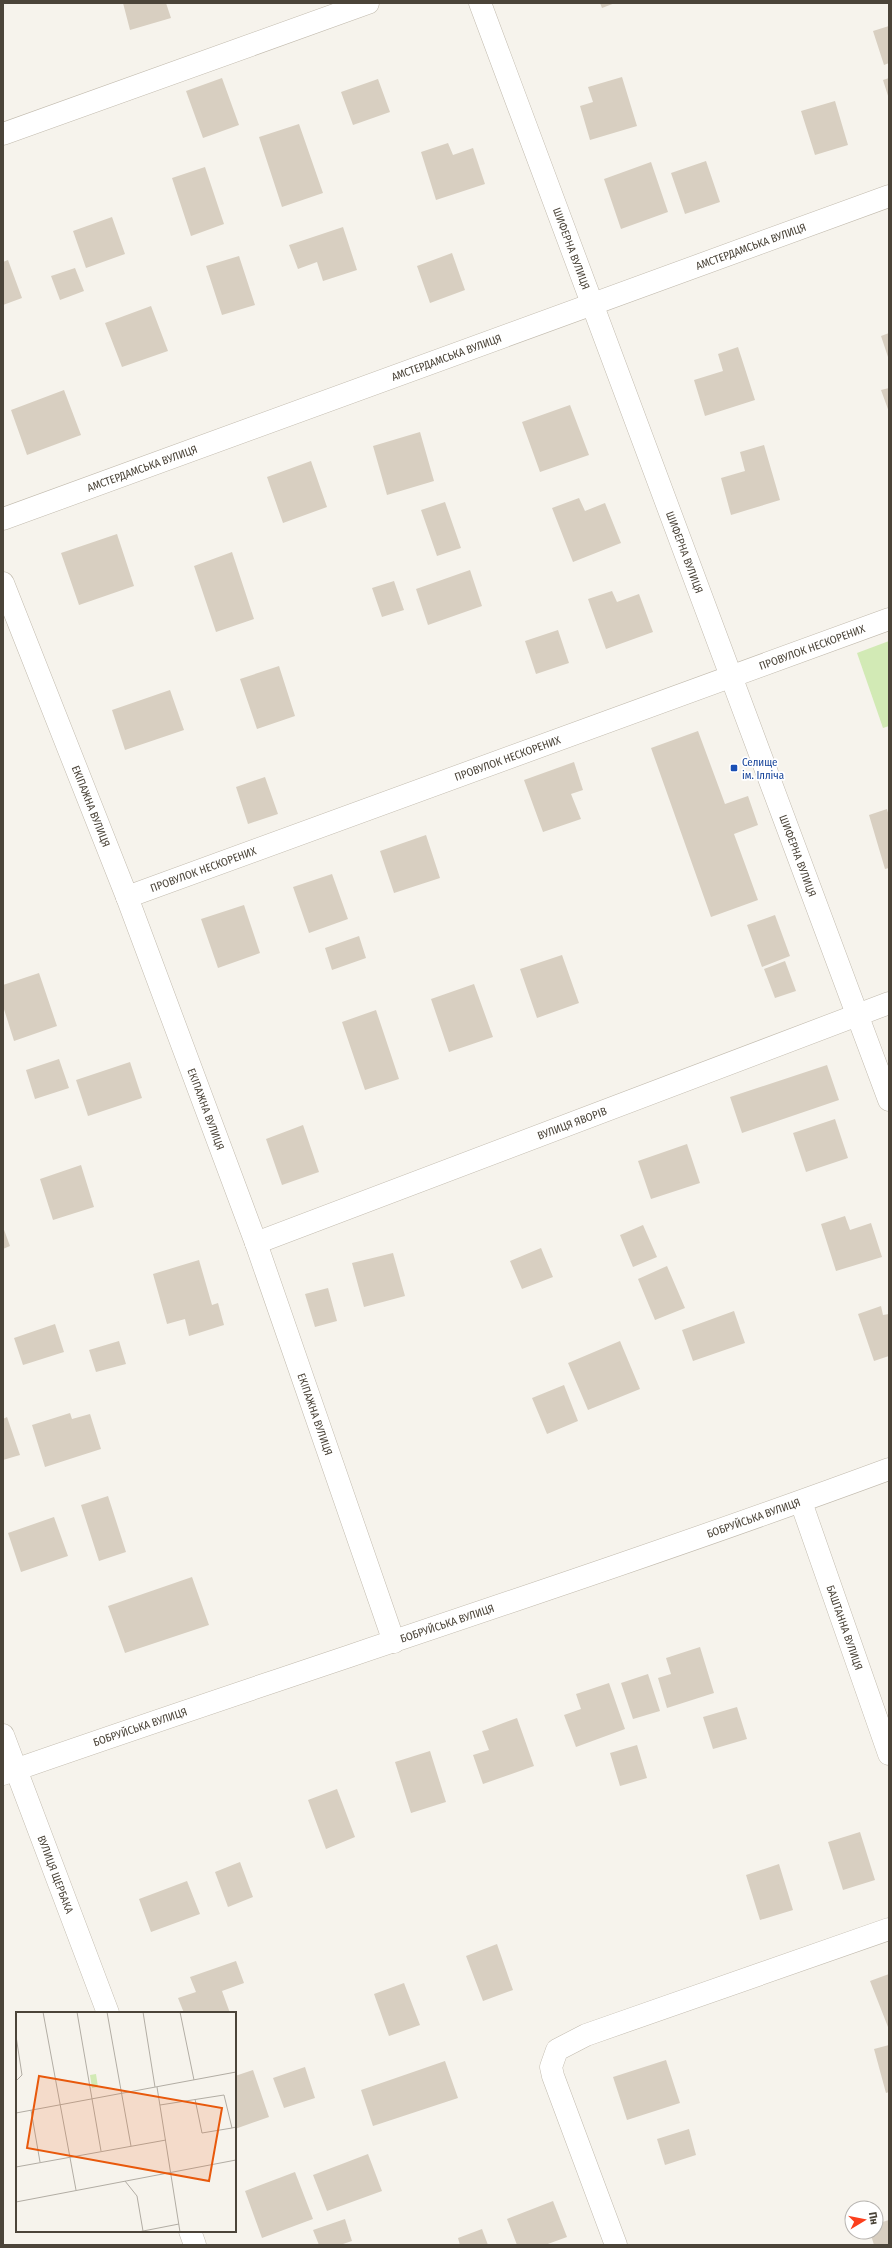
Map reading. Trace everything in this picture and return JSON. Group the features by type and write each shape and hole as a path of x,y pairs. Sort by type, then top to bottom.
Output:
{"street":[{"path":"3,134 368,3"},
{"name":"ШИФЕРНА ВУЛИЦЯ","path":"480,3 732,676 786,828 889,1100"},
{"name":"АМСТЕРДАМСЬКА ВУЛИЦЯ","path":"3,519 889,196"},
{"name":"ЕКІПАЖНА ВУЛИЦЯ","path":"3,582 127,897 256,1243 394,1642"},
{"name":"ПРОВУЛОК НЕСКОРЕНИХ","path":"127,897 889,619"},
{"name":"ВУЛИЦЯ ЯВОРІВ","path":"256,1243 889,1003"},
{"name":"БОБРУЙСЬКА ВУЛИЦЯ","path":"9,1771 394,1642 800,1502 889,1469"},
{"name":"БАШТАННА ВУЛИЦЯ","path":"800,1502 889,1754"},
{"name":"ВУЛИЦЯ ЩЕРБАКА","path":"3,1735 9,1771 108,2012"},
{"path":"616,2245 553,2076 551,2067 557,2050 586,2035 889,1930"},
{"path":"190,2232 195,2245"}],"green space":[{"path":"889,641 889,726 883,728 857,653"}],"building":[{"path":"123,3 166,3 171,18 130,30"},
{"path":"600,3 615,3 602,8"},
{"path":"889,26 889,63 884,65 873,31"},
{"path":"622,77 637,126 590,140 580,106 593,102 588,87"},
{"path":"222,78 239,125 203,138 186,91"},
{"path":"889,78 889,99 883,80"},
{"path":"378,79 390,112 353,125 341,92"},
{"path":"835,101 848,145 815,155 801,111"},
{"path":"299,124 323,193 282,207 259,137"},
{"path":"448,143 453,155 473,148 485,184 436,200 421,152"},
{"path":"706,161 720,202 685,214 671,173"},
{"path":"651,162 668,212 621,229 604,179"},
{"path":"205,167 224,224 191,236 172,178"},
{"path":"112,217 125,254 86,268 73,231"},
{"path":"343,227 357,270 323,281 317,262 298,269 289,245"},
{"path":"452,253 465,290 430,303 417,266"},
{"path":"239,256 255,305 222,315 206,266"},
{"path":"8,260 22,298 3,305 3,262"},
{"path":"75,268 84,291 60,300 51,276"},
{"path":"151,306 168,351 122,367 105,323"},
{"path":"889,333 889,360 881,336"},
{"path":"738,347 755,400 705,416 694,380 723,371 718,354"},
{"path":"889,388 889,412 881,390"},
{"path":"64,390 81,435 27,455 11,410"},
{"path":"570,405 589,455 540,472 522,422"},
{"path":"420,432 434,481 387,495 373,446"},
{"path":"764,445 780,500 731,515 721,478 745,471 740,452"},
{"path":"311,461 327,507 283,523 267,477"},
{"path":"579,498 585,511 605,503 621,543 573,562 552,508"},
{"path":"445,502 461,548 437,556 421,510"},
{"path":"117,534 134,586 79,605 61,553"},
{"path":"232,552 254,619 216,632 194,566"},
{"path":"470,570 482,606 428,625 416,589"},
{"path":"394,581 404,610 382,617 372,588"},
{"path":"612,591 617,602 639,594 653,632 606,649 588,599"},
{"path":"558,630 569,663 536,674 525,641"},
{"path":"279,666 295,716 257,729 240,679"},
{"path":"170,690 184,730 125,750 112,710"},
{"path":"698,731 725,804 748,796 758,825 734,834 758,900 711,917 651,748"},
{"path":"574,762 583,790 571,794 581,819 543,832 524,780"},
{"path":"265,777 278,814 248,824 236,787"},
{"path":"887,809 889,816 889,868 885,869 869,815"},
{"path":"426,835 440,878 394,893 380,851"},
{"path":"332,874 348,919 309,933 293,887"},
{"path":"244,905 260,953 218,968 201,919"},
{"path":"775,915 790,956 762,967 747,925"},
{"path":"359,936 366,958 332,970 325,948"},
{"path":"562,955 579,1003 537,1018 520,969"},
{"path":"785,961 796,991 775,998 764,969"},
{"path":"39,973 57,1026 14,1041 3,1006 3,985"},
{"path":"474,984 493,1037 449,1052 431,999"},
{"path":"376,1010 399,1079 365,1090 342,1022"},
{"path":"59,1059 69,1088 35,1099 26,1070"},
{"path":"130,1062 142,1098 88,1116 76,1080"},
{"path":"827,1065 839,1100 742,1133 730,1097"},
{"path":"835,1119 848,1158 806,1172 793,1133"},
{"path":"303,1125 319,1172 282,1185 266,1139"},
{"path":"687,1144 700,1183 651,1199 638,1161"},
{"path":"81,1165 94,1207 53,1220 40,1179"},
{"path":"845,1216 850,1230 871,1223 882,1257 836,1271 821,1224"},
{"path":"643,1225 657,1257 633,1267 620,1235"},
{"path":"3,1227 10,1246 3,1249"},
{"path":"541,1248 553,1277 522,1289 510,1261"},
{"path":"393,1253 405,1296 364,1307 352,1263"},
{"path":"199,1260 212,1305 218,1303 224,1325 189,1336 185,1319 167,1324 153,1274"},
{"path":"667,1266 685,1308 655,1320 638,1279"},
{"path":"328,1288 337,1321 315,1327 305,1294"},
{"path":"881,1306 883,1315 889,1314 889,1356 874,1361 858,1314"},
{"path":"734,1311 745,1343 693,1361 682,1330"},
{"path":"55,1324 64,1352 23,1365 14,1338"},
{"path":"119,1341 126,1364 96,1372 89,1350"},
{"path":"620,1341 640,1389 588,1410 568,1363"},
{"path":"564,1385 578,1421 547,1434 532,1398"},
{"path":"70,1413 72,1419 90,1414 101,1449 45,1467 32,1425"},
{"path":"7,1417 20,1455 3,1460 3,1419"},
{"path":"108,1496 126,1552 99,1561 81,1505"},
{"path":"54,1517 68,1556 21,1572 8,1533"},
{"path":"192,1577 209,1625 125,1653 108,1606"},
{"path":"700,1647 714,1693 667,1708 658,1678 671,1674 666,1658"},
{"path":"648,1674 660,1711 633,1719 621,1683"},
{"path":"609,1683 625,1729 576,1747 564,1715 581,1709 576,1694"},
{"path":"737,1707 747,1739 713,1749 703,1717"},
{"path":"517,1718 534,1766 483,1784 473,1755 489,1750 482,1731"},
{"path":"637,1745 647,1778 620,1786 610,1753"},
{"path":"430,1751 446,1802 411,1813 395,1762"},
{"path":"337,1789 355,1837 326,1849 308,1800"},
{"path":"860,1832 875,1880 843,1890 828,1842"},
{"path":"240,1862 253,1897 228,1907 215,1872"},
{"path":"779,1864 793,1910 760,1920 746,1875"},
{"path":"187,1881 200,1914 151,1932 139,1899"},
{"path":"497,1944 513,1990 483,2001 466,1956"},
{"path":"236,1961 244,1983 222,1991 230,2012 184,2012 178,1998 196,1992 190,1977"},
{"path":"889,1974 889,2027 888,2027 870,1981"},
{"path":"404,1983 420,2025 389,2036 374,1994"},
{"path":"889,2045 889,2092 886,2093 874,2049"},
{"path":"666,2060 680,2103 627,2120 613,2077"},
{"path":"445,2061 458,2098 373,2126 361,2090"},
{"path":"305,2067 315,2098 284,2108 273,2078"},
{"path":"253,2070 269,2117 236,2129 236,2076"},
{"path":"689,2129 696,2155 665,2165 657,2139"},
{"path":"368,2154 382,2191 327,2211 313,2175"},
{"path":"295,2172 313,2219 262,2238 245,2191"},
{"path":"553,2201 567,2237 545,2245 517,2245 507,2219"},
{"path":"345,2219 352,2241 340,2245 319,2245 313,2230"},
{"path":"889,2220 889,2245 874,2245 872,2240 884,2240 884,2222"},
{"path":"482,2229 488,2245 460,2245 458,2238"}],"place":[{"name":"Селище ім. Ілліча","path":"734,768"}]}
